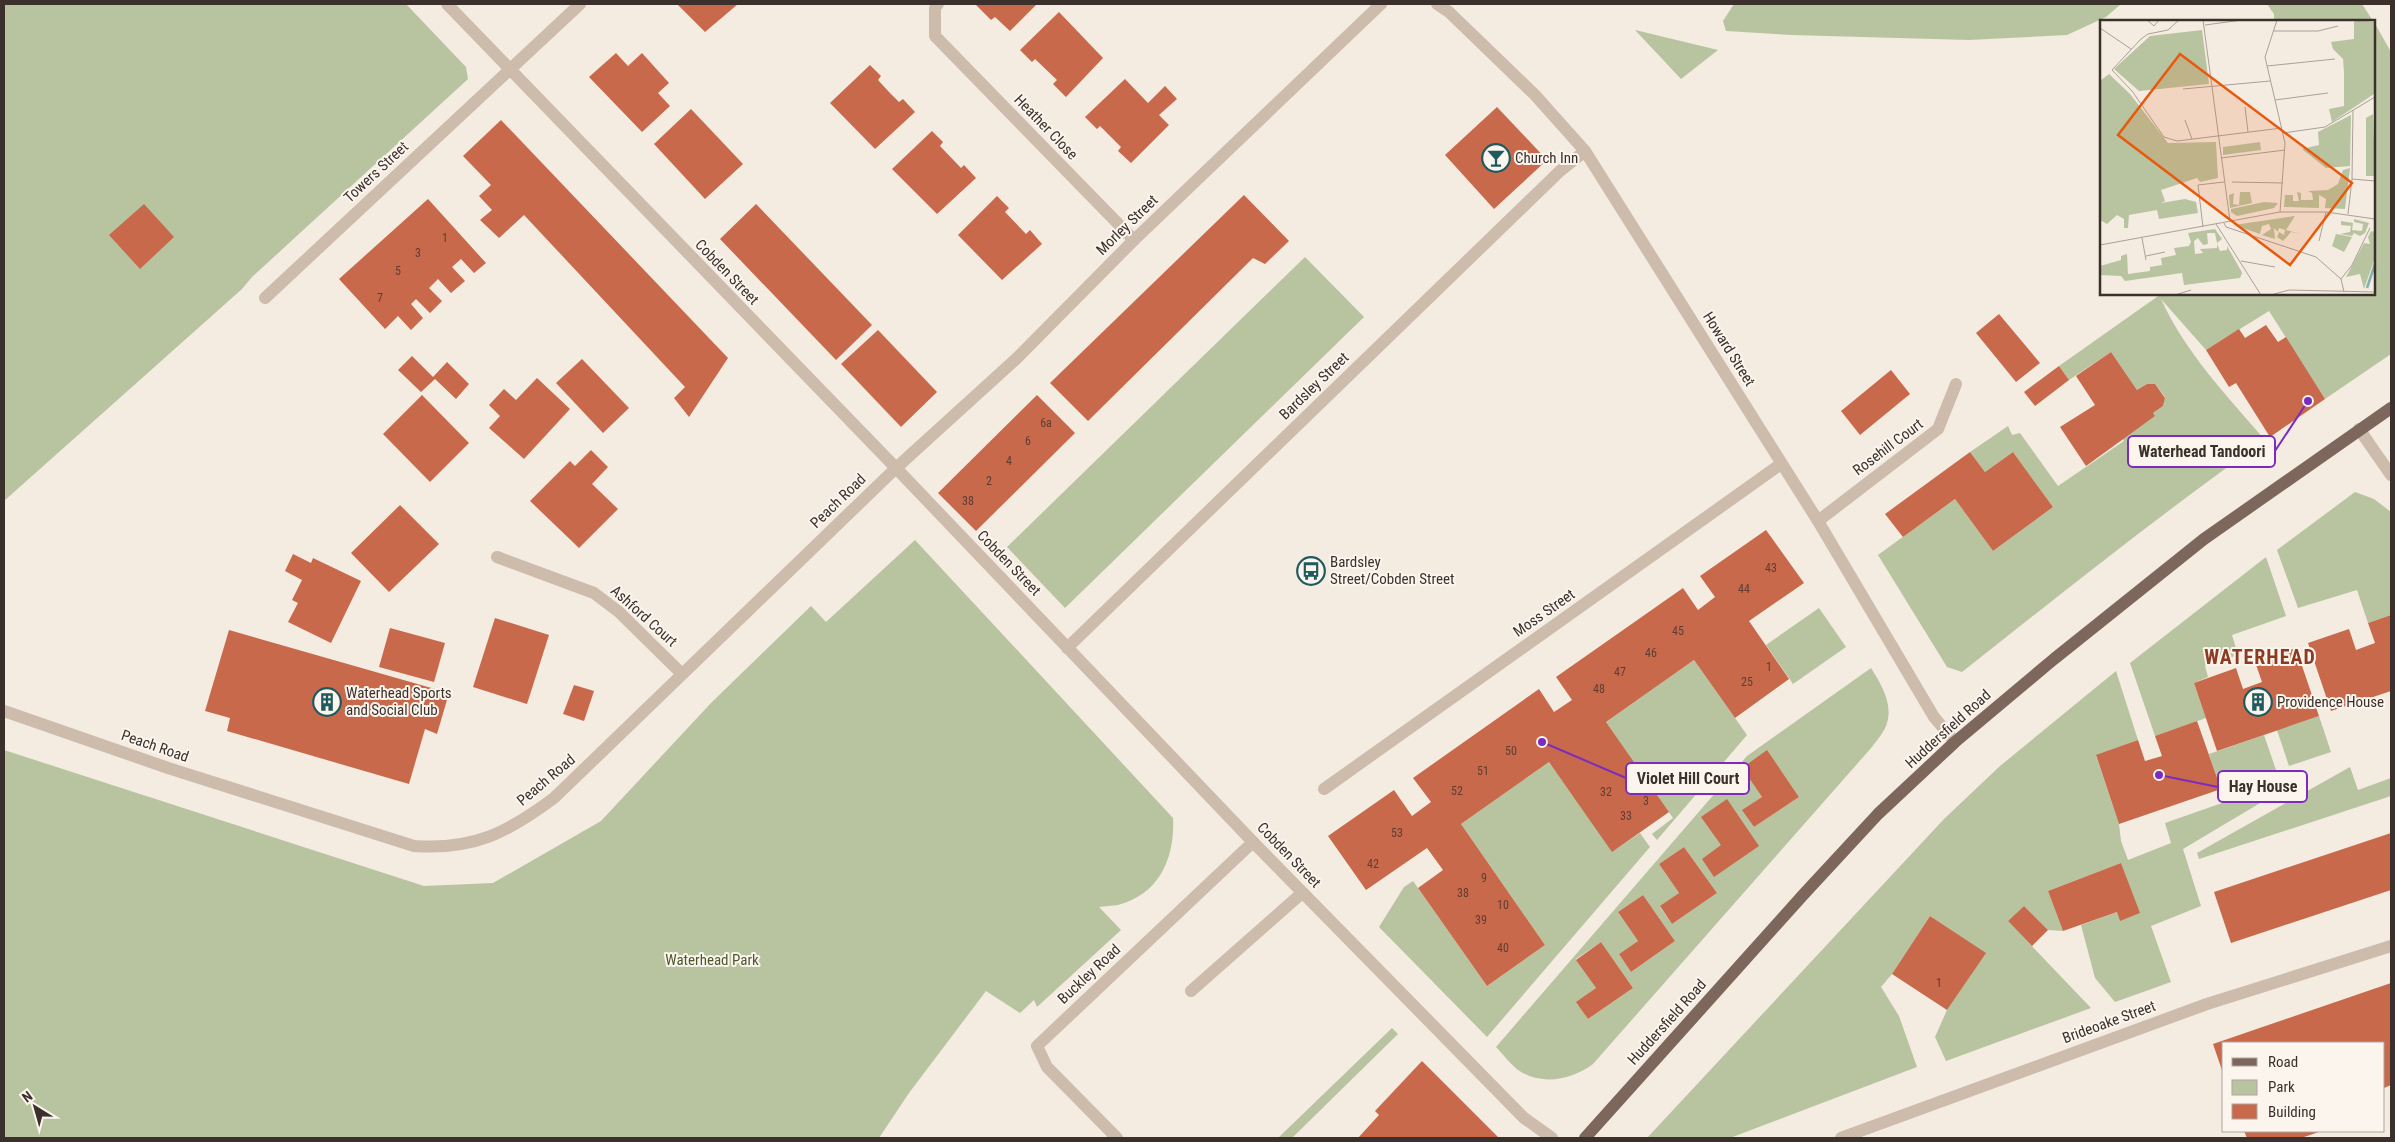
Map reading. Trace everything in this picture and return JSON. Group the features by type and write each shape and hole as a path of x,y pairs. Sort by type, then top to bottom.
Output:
{"main road":[{"name":"Huddersfield Road","path":"1585,1138 1878,814 1955,742 2054,659 2204,539 2358,429 2391,408"}],"street":[{"name":"Cobden Street","path":"447,4 896,468 1302,893 1524,1118 1552,1138"},
{"name":"Towers Street","path":"264,298 509,68 580,4"},
{"name":"Heather Close","path":"938,4 936,8 935,36 1134,240"},
{"name":"Morley Street","path":"896,468 1016,358 1134,240 1381,4"},
{"name":"Howard Street","path":"1438,4 1454,8 1585,151 1818,521 1934,717 1955,742"},
{"name":"Bardsley Street","path":"1067,648 1560,171 1585,151"},
{"name":"Rosehill Court","path":"1818,521 1938,429 1956,384"},
{"path":"2358,429 2391,475"},
{"name":"Moss Street","path":"1324,790 1782,464"},
{"name":"Peach Road","path":"4,711 168,768 414,846 456,846 498,834 535,813 554,798 896,468"},
{"name":"Ashford Court","path":"497,557 594,593 619,612 682,674"},
{"name":"Buckley Road","path":"1117,1138 1047,1066 1038,1046 1253,842"},
{"path":"1192,991 1302,893"},
{"name":"Brideoake Street","path":"1841,1138 2207,1004 2391,946"}],"green space":[{"path":"4,4 406,4 466,67 468,79 252,277 242,289 4,501"},
{"path":"1734,4 2121,4 2106,17 2067,35 1969,40 1792,35 1726,31 1723,21"},
{"path":"2267,4 2362,4 2372,20 2274,20 2274,14"},
{"path":"2375,24 2391,52 2391,354 2325,399 2269,311 2206,350 2161,299 2194,355 2265,440 2074,583 1962,672 1947,667 1878,555 1955,499 1993,551 2053,507 2013,452 1985,472 1970,452 2008,426 2012,435 2020,433 2058,486 2124,441 2122,438 2155,416 2153,413 2163,406 2165,397 2155,384 2147,384 2137,390 2111,352 2069,380 2059,366 2160,295 2375,295"},
{"path":"1635,30 1718,50 1681,79"},
{"path":"1305,257 1364,317 1065,608 1007,547"},
{"path":"2355,492 2374,499 2391,512 2391,615 2368,623 2357,590 2298,608 2277,550"},
{"name":"Waterhead Park","path":"915,540 1173,818 1173,832 1168,860 1154,883 1133,900 1118,905 1099,907 1121,930 1037,1007 1034,1000 1020,1013 986,991 909,1093 879,1138 4,1138 4,750 424,886 493,883 601,821 711,703 811,606 826,622"},
{"path":"2266,557 2286,616 2232,635 2238,655 2205,666 2208,677 2194,683 2206,718 2155,736 2130,663"},
{"path":"1819,608 1846,647 1793,684 1766,645"},
{"path":"1694,660 1747,735 1657,840 1652,834 1673,818 1606,722"},
{"path":"1871,668 1885,694 1888,708 1886,726 1872,747 1593,1064 1575,1074 1556,1079 1537,1078 1518,1070 1496,1047 1747,756","holes":["1767,751 1799,797 1754,827 1743,810 1762,797 1742,768","1684,847 1717,893 1672,924 1660,907 1679,893 1659,864","1643,895 1675,941 1631,972 1619,954 1638,941 1618,912","1601,942 1633,988 1588,1019 1577,1002 1596,988 1576,959"]},
{"path":"2116,671 2138,740 2096,756 2119,824 2121,841 2128,860 2171,843 2165,823 2285,781 2287,787 2183,849 2201,906 2151,926 2171,982 2115,1002 2095,978 2081,925 2117,912 2120,920 2139,913 2121,863 2048,891 2063,931 2048,930 2024,906 2008,921 2091,1008 1946,1061 1935,1037 1947,1010 1985,953 1930,916 1892,974 1881,987 1899,1016 1917,1067 1730,1138 1647,1138 1944,819 2000,766"},
{"path":"2319,716 2331,752 2289,766 2277,730"},
{"path":"2264,735 2276,770 2221,789 2209,754"},
{"path":"1549,762 1613,851 1640,833 1650,847 1487,1037 1379,927 1404,887 1413,881 1487,986 1545,945 1461,824"},
{"path":"2350,767 2358,790 2391,778 2391,796 2199,859 2197,853"},
{"path":"1392,1028 1398,1034 1292,1138 1278,1138"}],"building":[{"path":"677,4 738,4 705,32"},
{"path":"975,4 1037,4 1010,31 995,17 991,20"},
{"path":"1059,12 1103,58 1066,97 1053,84 1057,80 1035,59 1032,62 1020,50"},
{"path":"616,53 628,66 642,53 669,83 658,93 670,106 642,132 589,77"},
{"path":"870,65 881,76 878,80 889,92 899,102 903,99 915,112 875,149 830,103"},
{"path":"1125,79 1148,103 1165,86 1177,99 1159,115 1169,125 1131,163 1118,151 1121,147 1100,126 1097,129 1085,117"},
{"name":"Church Inn","path":"1497,107 1547,160 1494,209 1445,155"},
{"path":"691,109 743,164 705,199 654,144"},
{"path":"501,120 728,358 689,417 674,398 685,387 524,215 499,238 480,220 492,210 479,196 491,185 463,156"},
{"path":"932,131 943,142 940,146 961,168 964,165 976,178 937,214 892,169"},
{"path":"1244,195 1289,241 1265,264 1253,258 1088,421 1050,383"},
{"path":"997,196 1009,208 1005,212 1026,234 1030,230 1042,244 1002,280 958,235"},
{"path":"428,199 486,263 474,273 461,259 452,267 465,281 451,293 438,279 429,288 442,301 430,313 416,299 411,304 423,318 411,330 398,316 385,329 339,279"},
{"path":"144,204 174,237 140,269 109,235"},
{"path":"756,204 872,325 836,360 720,239"},
{"path":"1999,314 2040,363 2016,382 1976,333"},
{"path":"2266,325 2278,342 2286,337 2325,399 2270,437 2236,383 2229,387 2206,350 2239,329 2245,338"},
{"path":"878,330 937,392 901,427 841,364"},
{"path":"2111,352 2137,390 2147,384 2155,384 2165,398 2163,406 2153,413 2155,416 2086,466 2060,427 2095,405 2076,376"},
{"path":"412,356 433,377 447,362 469,384 456,399 435,379 421,392 398,370"},
{"path":"582,359 629,408 603,433 556,383"},
{"path":"2059,366 2069,380 2035,406 2024,392"},
{"path":"1891,370 1910,394 1860,435 1841,411"},
{"path":"537,378 570,409 524,459 489,428 500,416 489,405 504,389 516,400"},
{"path":"422,395 469,443 430,482 383,434"},
{"path":"1037,395 1075,433 976,531 938,493"},
{"path":"591,450 608,467 592,484 618,509 579,548 530,501 570,461 575,466"},
{"path":"1970,452 1985,472 2013,452 2053,507 1993,551 1955,499 1903,537 1885,514"},
{"path":"400,505 439,544 389,592 351,553"},
{"path":"1766,530 1804,583 1749,621 1789,679 1735,718 1694,660 1606,722 1669,812 1612,852 1549,762 1461,824 1545,945 1487,986 1418,888 1443,870 1427,848 1366,890 1328,836 1394,790 1412,816 1431,802 1413,778 1539,689 1554,712 1572,700 1556,677 1683,588 1698,610 1715,597 1700,576"},
{"path":"293,554 311,563 313,558 361,581 331,643 288,622 298,603 292,600 302,580 285,571"},
{"path":"2391,615 2391,691 2331,711 2308,643 2349,629 2356,650 2375,643 2368,623"},
{"path":"495,618 549,635 527,704 473,687"},
{"path":"390,628 445,643 434,682 379,667"},
{"name":"Waterhead Sports and Social Club","path":"229,630 449,693 437,734 425,729 409,784 227,731 230,718 205,711"},
{"name":"Providence House","path":"2296,648 2319,716 2217,751 2194,683 2236,668 2243,689 2262,682 2255,662"},
{"path":"574,685 594,691 584,721 563,714"},
{"path":"2197,721 2221,789 2119,824 2096,755 2138,740 2145,761 2162,756 2155,736"},
{"path":"1767,750 1799,797 1754,827 1742,810 1762,797 1742,768"},
{"path":"1727,799 1759,846 1714,877 1702,859 1721,845 1701,817"},
{"path":"2391,833 2391,890 2231,943 2214,892"},
{"path":"1684,847 1717,893 1672,924 1660,906 1679,893 1659,864"},
{"path":"2121,863 2140,913 2120,921 2117,912 2063,931 2048,891"},
{"path":"1643,895 1675,941 1631,972 1619,954 1638,941 1618,912"},
{"path":"2024,906 2048,930 2032,946 2008,921"},
{"path":"1930,916 1986,953 1947,1010 1892,974"},
{"path":"1601,942 1633,988 1588,1019 1576,1002 1596,988 1576,960"},
{"path":"2391,983 2391,1085 2385,1088 2385,1042 2222,1042 2222,1070 2213,1044"},
{"path":"1422,1061 1499,1138 1358,1138 1379,1115 1375,1111"},
{"path":"2244,1132 2319,1132 2301,1138 2247,1138"}],"place":[{"name":"Church Inn","path":"1496,158"},
{"name":"Waterhead Tandoori","path":"2308,401"},
{"name":"Bardsley Street/Cobden Street","path":"1311,571"},
{"name":"Waterhead Sports and Social Club","path":"327,702"},
{"name":"Providence House","path":"2258,702"},
{"name":"Violet Hill Court","path":"1542,742"},
{"name":"Hay House","path":"2159,775"}],"district":[{"name":"WATERHEAD","path":"2260,657"}]}
